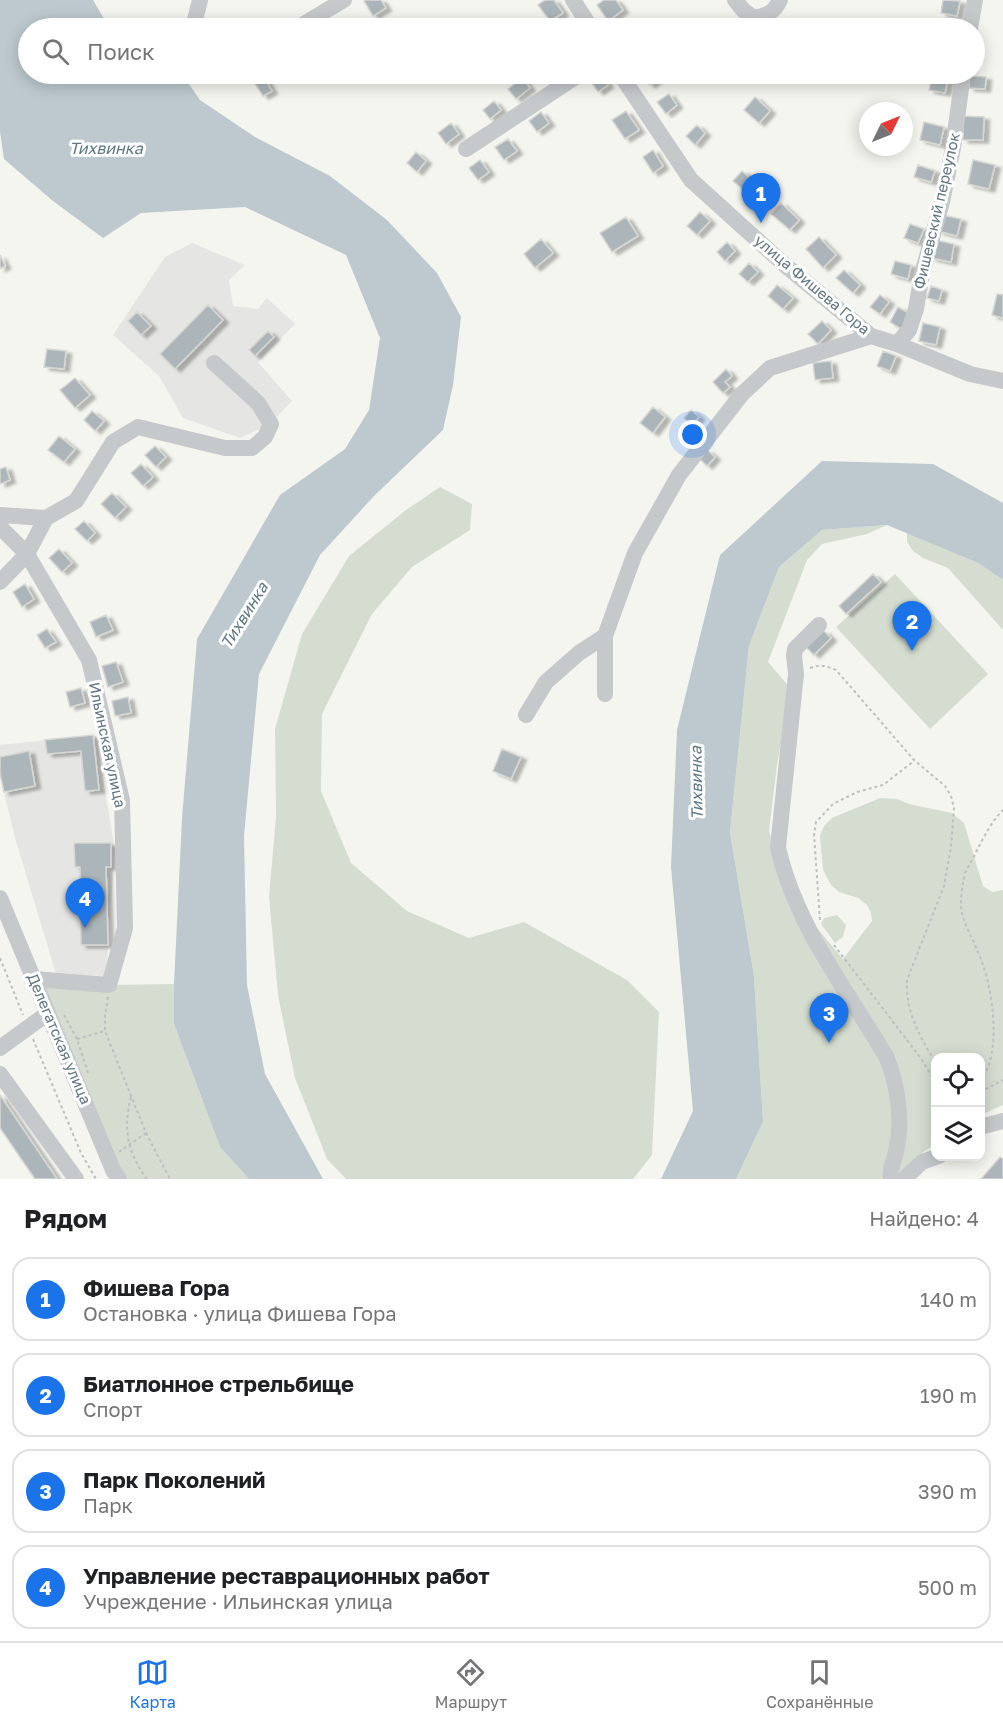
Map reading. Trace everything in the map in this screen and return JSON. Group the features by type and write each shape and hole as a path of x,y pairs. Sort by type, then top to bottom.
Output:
{"street":[{"path":"196,18 200,0"},
{"path":"314,18 344,0"},
{"path":"573,0 585,18"},
{"path":"735,0 754,18 769,15 780,0"},
{"path":"972,18 975,0"},
{"path":"466,149 565,84"},
{"name":"улица Фишева Гора","path":"627,84 691,180 786,266 871,336 897,344 970,374 1003,381"},
{"name":"Фишевский переулок","path":"897,344 909,330 916,309 922,274 942,202 953,148 962,84"},
{"path":"605,693 605,636 635,553 679,475 742,394 770,368 871,336"},
{"path":"0,582 27,554 46,518 76,501 113,442 138,427 225,448 252,448 266,437 271,424 258,403 214,363"},
{"path":"0,515 46,518"},
{"name":"Ильинская улица","path":"0,527 27,554 89,660 122,800 125,928 109,985"},
{"path":"819,625 795,649 796,674 777,847 783,872 800,912 887,1058 894,1078 898,1101 898,1130 896,1152 890,1170 891,1179"},
{"path":"526,715 546,682 579,653 605,636"},
{"name":"Делегатская улица","path":"0,898 116,1178"},
{"path":"34,979 109,985"},
{"path":"0,1048 48,1013"},
{"path":"0,1074 76,1179"},
{"path":"985,1126 1003,1121"},
{"path":"904,1179 922,1162 931,1159"}],"path":[{"path":"796,674 815,666 826,666 836,670 914,760 945,786 951,796 954,808 951,847 944,886 907,980 906,994 913,1020 931,1054"},
{"path":"821,929 814,835 816,822 833,804 845,797 883,785 914,760"},
{"path":"998,1019 990,983 960,907 965,873 994,818 1003,810"},
{"path":"832,943 920,1057 931,1075"},
{"path":"0,958 81,1153 96,1179"},
{"path":"109,985 105,1031 146,1133 170,1179"},
{"path":"77,1039 105,1031"},
{"path":"985,1078 994,1062"},
{"path":"985,1090 1003,1080"},
{"path":"131,1097 126,1121 129,1145 147,1179"},
{"path":"118,1153 146,1133"}],"shaded area":[{"path":"192,243 245,265 229,280 233,306 258,309 267,298 295,324 258,362 292,401 269,425 240,438 183,418 159,376 113,335 165,257"},
{"path":"440,487 472,504 470,530 412,567 372,614 322,714 321,791 351,863 407,911 469,938 524,922 627,980 659,1012 652,1155 633,1179 346,1179 327,1159 295,1078 278,995 269,897 276,816 275,729 302,634 349,556 406,510"},
{"path":"887,525 867,534 822,544 807,560 768,662 791,689 777,765 769,831 779,866 796,903 843,959 872,921 871,913 867,905 858,898 839,892 831,885 823,870 820,836 824,826 832,818 880,798 897,799 909,804 952,813 964,823 983,886 992,892 1003,890 1003,1105 985,1113 985,1053 931,1053 931,1147 915,1158 898,1179 736,1179 763,1122 754,976 730,832 749,646 779,567 822,530"},
{"path":"907,533 978,563 1003,580 1003,630 948,568 923,558 913,551 907,542"},
{"path":"895,574 988,674 930,729 836,627"},
{"path":"96,736 115,851 107,976 56,974 15,838 0,775 0,745"},
{"path":"837,915 846,925 843,937 835,943 821,924 824,918"},
{"path":"39,978 109,985 174,984 174,1024 220,1147 249,1179 127,1179 118,1164"}],"water":[{"name":"Тихвинка","path":"0,0 93,0 104,18 18,18 18,84 189,84 200,100 255,137 330,176 387,220 437,273 461,317 453,385 443,430 374,496 320,555 259,674 244,836 247,985 265,1074 323,1179 249,1179 220,1147 174,1024 182,818 197,639 280,495 345,449 369,410 380,338 346,255 245,207 141,213 103,238 53,201 4,159 0,132"},
{"name":"Тихвинка","path":"822,461 933,464 1003,503 1003,580 978,563 887,525 822,530 779,567 749,646 730,832 754,976 763,1122 736,1179 661,1179 693,1111 671,867 677,730 720,555"}],"building":[{"path":"381,0 386,8 373,16 364,1"},
{"path":"545,0 554,0 563,13 555,18 548,18 538,5"},
{"path":"604,0 616,0 623,10 612,18 606,18 597,5"},
{"path":"943,0 960,1 957,16 941,13"},
{"path":"986,77 985,89 969,88 969,84 985,84"},
{"path":"255,84 268,84 272,91 263,96"},
{"path":"514,84 527,84 530,88 516,99 508,89"},
{"path":"592,84 607,84 608,85 598,92"},
{"path":"930,84 947,84 945,93 929,90"},
{"path":"669,94 677,105 666,114 657,102"},
{"path":"755,97 770,111 759,123 744,110"},
{"path":"494,101 501,110 490,119 483,110"},
{"path":"626,111 639,130 625,139 612,120"},
{"path":"541,112 549,123 537,132 529,121"},
{"path":"963,116 984,117 983,140 963,140"},
{"path":"924,122 944,127 940,145 920,140"},
{"path":"451,123 459,134 446,144 438,133"},
{"path":"697,125 705,133 695,145 686,136"},
{"path":"508,139 517,151 504,160 495,147"},
{"path":"653,150 663,166 653,173 643,157"},
{"path":"416,152 426,161 417,172 407,163"},
{"path":"480,160 489,172 478,180 469,168"},
{"path":"973,160 995,165 989,189 968,184"},
{"path":"918,165 935,171 931,182 914,177"},
{"path":"742,171 755,182 746,192 733,181"},
{"path":"781,203 799,220 790,230 771,214"},
{"path":"700,212 710,221 697,235 687,226"},
{"path":"942,215 961,219 957,236 938,231"},
{"path":"626,217 638,236 612,252 600,233"},
{"path":"910,224 924,229 918,243 904,238"},
{"path":"819,237 836,255 823,268 806,249"},
{"path":"541,239 553,253 535,268 524,254"},
{"path":"935,240 954,244 951,262 931,258"},
{"path":"727,242 735,251 725,261 717,252"},
{"path":"0,255 5,266 0,269"},
{"path":"895,261 911,265 908,279 891,274"},
{"path":"749,263 758,272 748,282 739,274"},
{"path":"844,270 860,285 853,293 836,278"},
{"path":"777,285 793,298 783,309 768,296"},
{"path":"931,286 942,290 939,301 927,298"},
{"path":"997,294 1003,295 1003,318 992,315"},
{"path":"880,295 889,302 880,314 870,307"},
{"path":"208,305 223,320 175,369 160,354"},
{"path":"898,307 910,314 901,329 890,322"},
{"path":"137,312 151,326 141,335 128,321"},
{"path":"822,321 831,330 818,344 808,334"},
{"path":"923,323 940,327 936,345 919,341"},
{"path":"268,331 274,337 255,356 249,350"},
{"path":"47,349 66,351 64,369 44,367"},
{"path":"883,351 896,356 890,371 877,366"},
{"path":"831,361 833,378 815,380 813,363"},
{"path":"726,369 732,376 725,382 730,387 723,393 713,382"},
{"path":"75,378 90,395 75,408 60,390"},
{"path":"653,407 665,417 653,433 640,423"},
{"path":"691,410 699,417 692,425 684,418"},
{"path":"92,411 104,421 95,431 84,420"},
{"path":"59,436 75,449 64,462 48,450"},
{"path":"155,446 166,457 156,467 145,455"},
{"path":"707,450 715,457 707,466 699,458"},
{"path":"141,464 153,477 143,486 131,473"},
{"path":"6,467 10,480 0,484 0,469"},
{"path":"112,493 126,507 115,518 101,504"},
{"path":"84,521 95,533 87,541 75,529"},
{"path":"59,549 72,563 62,572 49,558"},
{"path":"873,574 881,582 846,614 839,606"},
{"path":"25,584 34,599 22,607 13,592"},
{"path":"106,615 113,630 96,637 90,622"},
{"path":"47,629 56,642 45,648 37,635"},
{"path":"824,631 831,638 814,655 806,647"},
{"path":"116,662 123,682 108,687 102,666"},
{"path":"81,688 85,703 70,707 66,692"},
{"path":"128,697 131,713 115,716 112,701"},
{"path":"93,735 99,790 85,791 81,751 47,754 45,740"},
{"path":"502,749 521,757 511,779 493,771"},
{"path":"29,751 35,786 4,792 0,774 0,757"},
{"path":"74,843 111,843 111,867 106,867 108,945 81,945 80,867 75,867"},
{"path":"0,1095 57,1179 35,1179 0,1128"},
{"path":"1000,1157 1003,1159 1003,1179 981,1179"}],"place":[{"name":"Фишева Гора","path":"761,223"},
{"name":"Биатлонное стрельбище","path":"912,651"},
{"name":"Управление реставрационных работ","path":"85,928"},
{"name":"Парк Поколений","path":"829,1043"}]}
